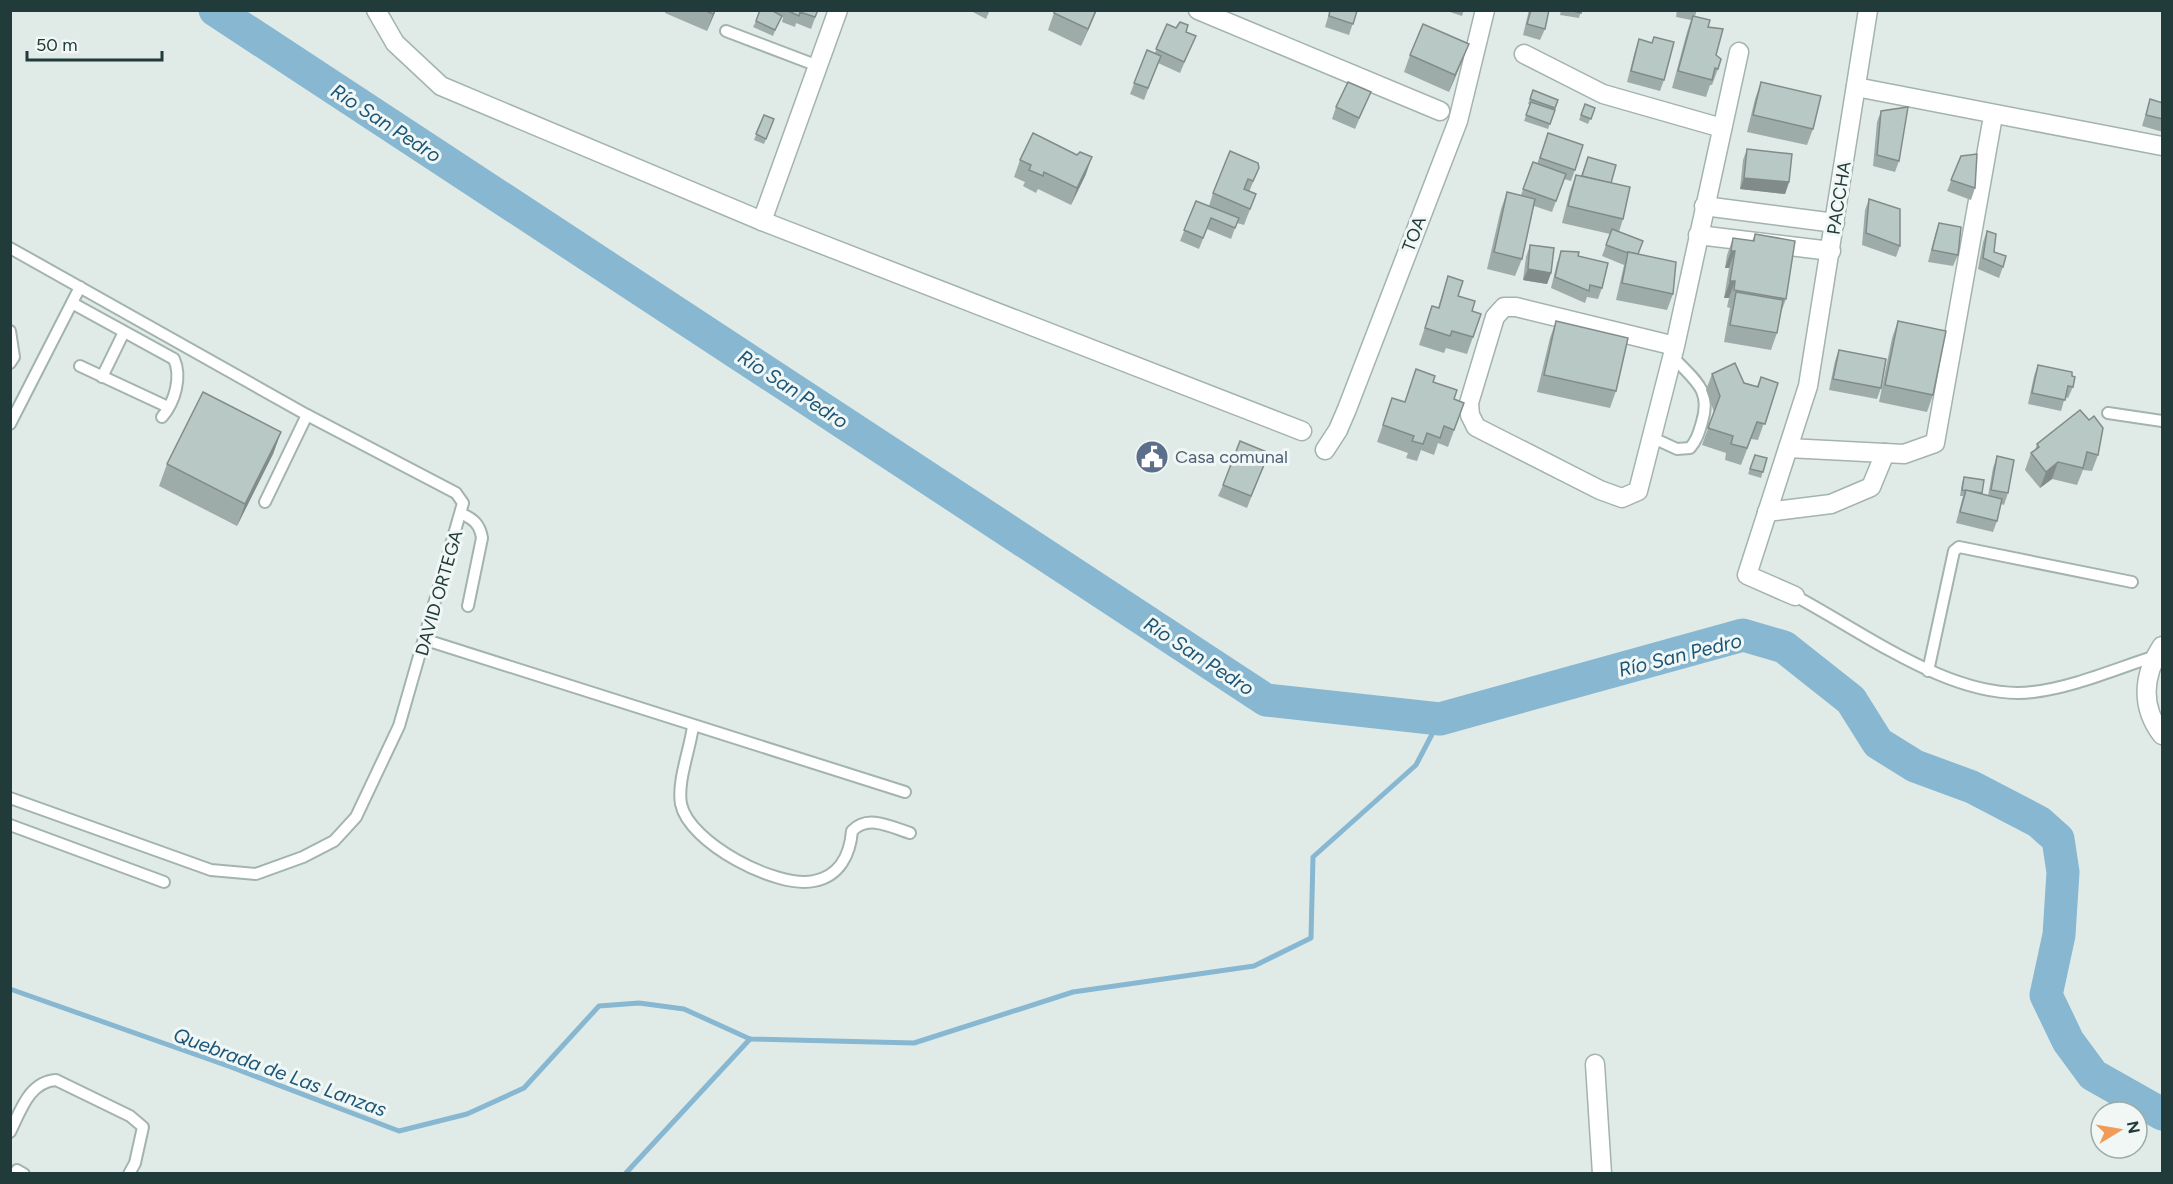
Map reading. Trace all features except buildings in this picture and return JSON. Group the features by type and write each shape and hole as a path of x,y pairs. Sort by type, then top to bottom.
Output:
{"street":[{"path":"376,10 395,43 441,86 762,221 1302,432"},
{"path":"762,221 838,10"},
{"path":"1198,10 1440,111"},
{"name":"TOA","path":"1325,450 1338,430 1347,409 1458,121 1485,10"},
{"name":"PACCHA","path":"1795,596 1747,575 1808,386 1868,10"},
{"path":"1674,352 1516,307 1504,307 1495,317 1468,403 1470,415 1476,427 1600,490 1623,498 1634,494 1641,486 1674,352 1739,52"},
{"path":"1524,54 1603,94 1722,128"},
{"path":"1856,87 1994,116 2163,146"},
{"path":"1788,448 1904,454 1935,443 1994,116"},
{"path":"1704,206 1835,223"},
{"path":"1698,235 1831,251"},
{"path":"1767,512 1831,504 1871,487 1884,453"},
{"path":"2159,651 2147,676 2146,700 2154,724 2163,735"},
{"path":"1594,1064 1602,1173"}],"lane":[{"path":"726,31 818,66"},
{"name":"DAVID ORTEGA","path":"10,248 307,415 456,493 464,503 426,640 399,726 356,817 334,841 303,857 256,874 211,870 10,798"},
{"path":"10,424 80,287"},
{"path":"72,303 174,359 178,368 178,382 162,417"},
{"path":"10,331 14,357 10,363"},
{"path":"102,377 124,332"},
{"path":"1653,438 1677,448 1690,448 1696,441 1707,405 1702,389 1674,352"},
{"path":"80,366 168,407"},
{"path":"2109,413 2163,421"},
{"path":"265,502 307,415"},
{"path":"462,514 481,527 482,538 468,606"},
{"path":"1928,670 1954,550 1959,547 2132,582"},
{"path":"1795,596 1928,670 2009,692 2034,692 2159,651"},
{"path":"426,640 904,792"},
{"path":"693,726 683,777 681,804 691,824 719,851 749,867 779,877 812,882 828,876 841,865 850,851 852,831 861,823 869,821 910,833"},
{"path":"10,825 164,882"},
{"path":"10,1132 27,1098 37,1085 56,1080 130,1116 143,1127 135,1163 129,1173"},
{"path":"15,1173 17,1170 24,1173"}],"waterway":[{"name":"Río San Pedro","path":"215,10 1266,700 1440,719 1743,635 1784,647 1851,700 1878,743 1915,766 1972,787 2039,822 2058,839 2063,872 2059,935 2046,995 2068,1041 2093,1075 2162,1114"},
{"name":"Quebrada de Las Lanzas","path":"10,989 231,1067 399,1131 467,1114 524,1088 599,1006 639,1003 684,1009 750,1039 914,1043 1073,992 1254,966 1311,938 1313,857 1416,765 1440,719"},
{"path":"625,1174 750,1039"}],"place":[{"name":"Casa comunal","path":"1152,457"}]}
